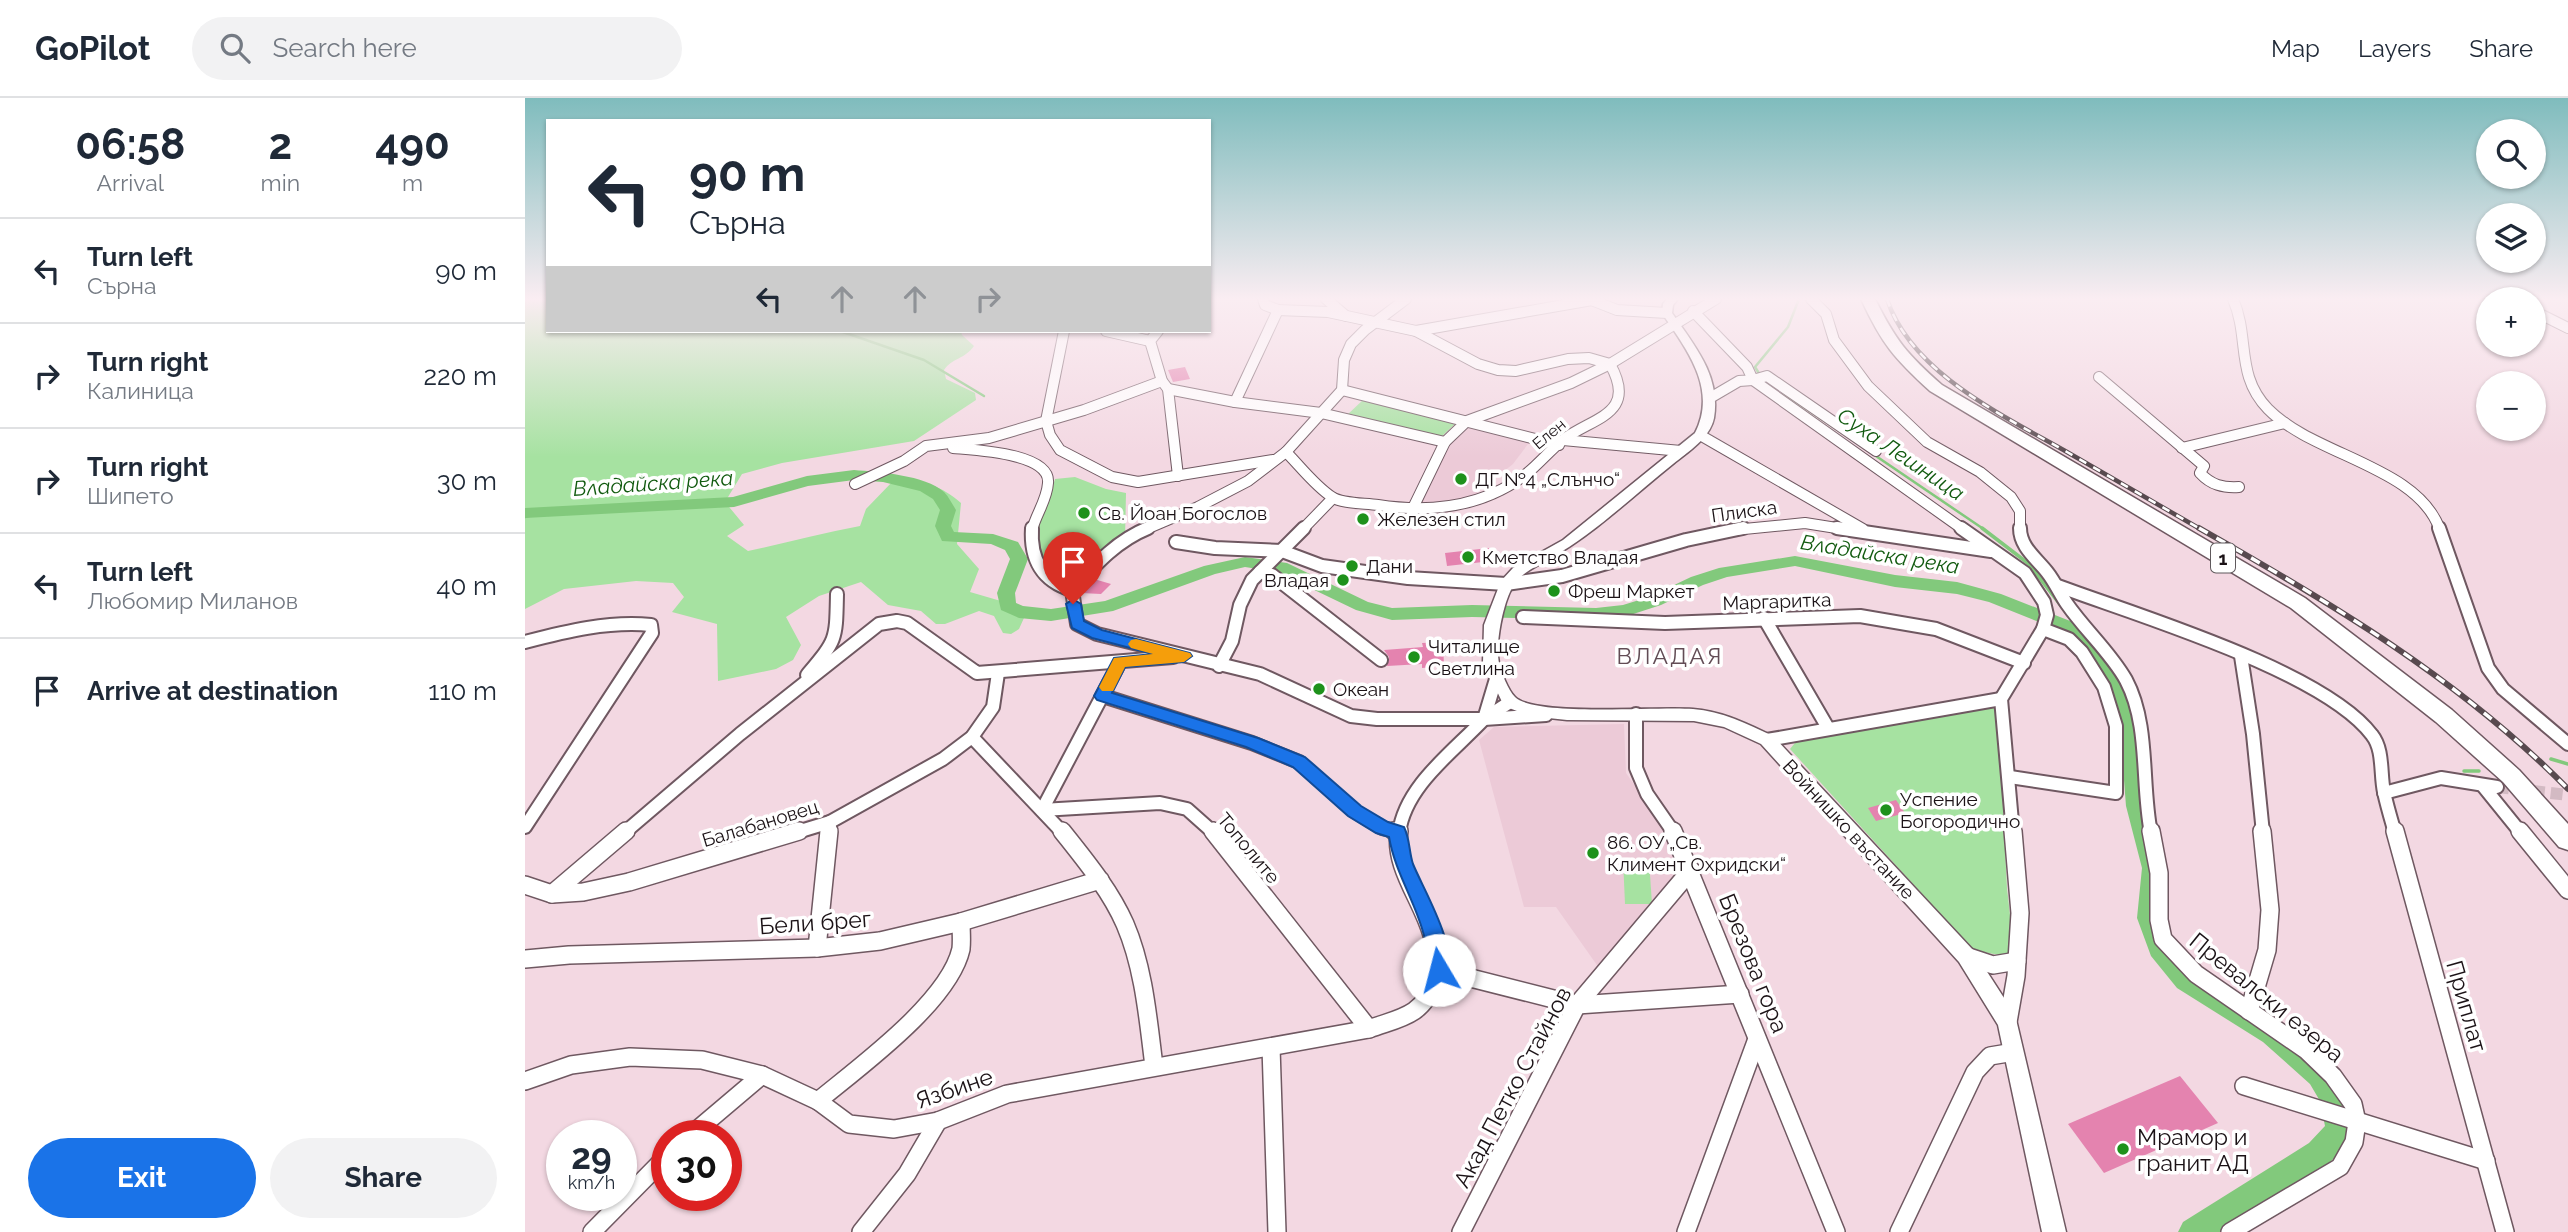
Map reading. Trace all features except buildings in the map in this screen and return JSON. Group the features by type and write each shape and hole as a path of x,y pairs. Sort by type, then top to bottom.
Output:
{"highway":[{"name":"1","path":"1898,352 1936,388 2071,471 2298,603 2444,716 2511,776 2568,840"}],"street":[{"path":"1061,352 1046,421 1050,435 1060,450 1081,463 1112,477 1138,482 1275,460"},
{"path":"1154,352 1165,385 1178,476"},
{"path":"1235,402 1258,352"},
{"path":"1346,352 1342,390 1286,453 1248,481 1198,508 1131,535 1106,554 1072,590 1077,624 1097,634 1260,674 1351,716 1377,719 1484,719 1567,714"},
{"path":"1455,352 1478,364 1498,370 1516,371 1568,359 1590,358 1610,364"},
{"path":"1412,510 1445,442 1467,421 1571,383 1610,364 1626,352"},
{"path":"1694,352 1700,361 1710,398 1708,419 1700,435 1568,543 1518,571 1503,591 1492,625 1491,662 1496,679 1510,702 1484,719 1411,797 1401,815 1398,832 1403,861 1434,933 1439,970 1577,1005 1740,994"},
{"path":"1732,352 1747,367 1753,380 1991,551 2026,573 2050,578 2241,656 2341,705 2363,722 2375,738 2384,793 2441,778 2490,786 2568,890"},
{"path":"1842,352 1868,386 1927,442 1980,472 2011,497 2020,511 2020,537 2050,578"},
{"path":"2242,352 2248,381 2270,412 2339,456 2411,489 2426,502 2435,516 2488,668 2503,689 2568,744"},
{"name":"Елен","path":"1333,498 1412,510 1456,506 1491,495 1525,475 1578,430 1600,421 1612,411 1618,397 1619,380 1610,364"},
{"path":"1710,398 1739,381 1767,376 1876,451"},
{"path":"2099,377 2204,466 2200,473 2208,481 2218,486 2239,487"},
{"path":"855,484 904,461 926,446 989,438 1165,385 1235,402 1321,413 1445,442"},
{"path":"1342,390 1561,443 1681,451"},
{"path":"2182,448 2285,423"},
{"path":"1700,435 1870,533"},
{"path":"926,446 995,452 1030,462 1045,470 1049,478 1036,512 1033,546 1044,576 1055,585 1072,590"},
{"path":"1219,666 1232,641 1240,605 1252,580 1333,498 1286,453"},
{"name":"Плиска","path":"1176,542 1278,555 1322,566 1503,591 1686,540 1751,526 1805,523 1991,551"},
{"path":"1261,572 1272,575 1381,660"},
{"path":"2008,1022 2017,961 2020,913 2001,699 2024,663 2044,623 2044,602 2026,573"},
{"name":"Превалски езера","path":"2050,578 2066,603 2126,680 2134,700 2139,717 2146,808 2159,873 2159,919 2163,939 2174,954 2196,974 2306,1050 2333,1076 2353,1104 2352,1119"},
{"path":"800,687 836,636 837,594"},
{"name":"Маргаритка","path":"1523,617 1665,623 1860,616 1903,621 1937,629 2024,663"},
{"path":"1764,618 1828,729"},
{"path":"525,885 552,894 740,734 872,628 887,622 906,623 961,666 977,673 1184,656"},
{"path":"525,642 637,623 651,625 652,633 525,827"},
{"path":"2010,777 2116,793 2116,726 2104,687 2082,652 2069,639 2044,623"},
{"path":"2241,656 2253,734 2270,910 2267,950 2249,1011"},
{"path":"1042,810 1120,662"},
{"name":"Балабановец","path":"552,894 583,892 629,882 830,822 943,759 972,737 993,707 998,673"},
{"path":"1484,719 1496,679"},
{"path":"1103,696 1252,743 1299,762 1354,811 1382,828 1398,832"},
{"path":"1767,740 2001,699"},
{"name":"Войнишко въстание","path":"1510,702 1530,710 1567,714 1693,715 1728,722 1767,740 1966,956 2008,1022 2054,1232"},
{"name":"Брезова гора","path":"1636,714 1636,768 1647,794 1676,836 1691,870 1836,1232"},
{"path":"972,737 1042,810 1100,880 1125,925 1146,999 1154,1066"},
{"name":"Приплат","path":"2384,793 2505,1232"},
{"name":"Тополите","path":"1042,810 1160,803 1187,809 1209,826 1369,1029"},
{"path":"817,948 830,822"},
{"name":"Акад Петко Стайнов","path":"1461,1232 1577,1005 1691,870"},
{"name":"Бели брег","path":"525,960 583,955 817,948 880,942 961,922 1100,880"},
{"path":"818,1101 898,1033 945,982 960,952 961,922"},
{"path":"1966,956 1993,965 2017,961"},
{"name":"Язбине","path":"525,1081 571,1065 630,1057 702,1060 762,1075 818,1101 849,1124 894,1129 938,1121 1007,1094 1369,1029 1414,1011 1428,997 1439,970"},
{"path":"1686,1232 1757,1039"},
{"path":"1271,1047 1277,1232"},
{"path":"1899,1232 1975,1072 1990,1056 2014,1052"},
{"path":"709,1120 762,1075"},
{"path":"2245,1086 2486,1161"},
{"path":"2230,1232 2340,1167 2354,1142 2352,1119"},
{"path":"861,1232 907,1174 938,1121"},
{"path":"592,1232 651,1172"}],"shaded area":[{"name":"ДГ №4 „Слънчо“","path":"1468,426 1531,440 1513,464 1464,503 1423,504 1420,502 1448,444"},
{"name":"86. ОУ „Св. Климент Охридски“","path":"1624,724 1626,773 1671,837 1684,868 1599,968 1556,907 1524,907 1479,740 1494,727"}],"green space":[{"path":"525,352 969,352 944,370 946,379 975,393 976,400 914,441 782,463 742,474 725,502 744,525 727,536 748,551 860,526 866,509 894,480 930,484 961,503 957,544 979,569 970,592 1028,609 1019,629 1011,634 1003,633 994,616 979,611 945,624 936,624 921,611 888,605 861,582 819,596 786,617 801,645 793,660 776,669 718,681 717,624 672,612 684,597 673,583 636,581 564,589 525,609"},
{"path":"1364,399 1455,424 1441,437 1346,416"},
{"path":"1075,477 1106,489 1126,493 1125,540 1072,590 1043,576 1032,530 1040,503 1049,502 1055,479"},
{"path":"1998,707 2007,888 2013,942 2011,952 1999,955 1973,950 1790,749 1799,738"},
{"path":"1623,859 1649,860 1652,904 1625,904"}],"waterway":[{"path":"901,352 924,360 984,396"},
{"name":"Суха Лешница","path":"1760,375 1755,367 1767,352"},
{"name":"Суха Лешница","path":"1783,393 1985,530"},
{"name":"Владайска река","path":"525,513 734,502 807,481 854,475 883,477 926,487 939,496 948,510 943,526 948,537 993,539 1012,546 1019,559 1006,593 1007,606 1019,612 1051,615 1107,607 1210,570 1245,562 1281,567 1362,606 1392,614 1472,611 1596,614 1624,611 1655,601 1697,581 1725,572 1795,561 1895,581 1957,588 1995,598 2081,632 2112,672 2129,715 2137,806 2153,868 2149,918 2160,948 2186,980 2272,1034 2319,1075 2333,1097 2339,1127 2333,1140 2319,1153 2193,1232"},
{"name":"Владайска река","path":"525,517 536,514"},
{"name":"Суха Лешница","path":"1982,528 2029,564 2081,632"},
{"path":"2551,759 2568,764"},
{"path":"2464,771 2479,771"}],"tunnel":[{"path":"2497,787 2568,795"}],"railway":[{"path":"1919,352 1962,390 1989,407 2202,530"},
{"path":"2199,528 2346,615 2439,678 2484,713 2568,789"}],"slow traffic":[{"path":"1107,687 1120,662 1184,656 1136,644"}],"place":[{"name":"ДГ №4 „Слънчо“","path":"1461,479"},
{"name":"Св. Йоан Богослов","path":"1084,513"},
{"name":"Железен стил","path":"1363,519"},
{"name":"Кметство Владая","path":"1468,557"},
{"name":"Дани","path":"1352,566"},
{"name":"Владая","path":"1343,580"},
{"name":"Фреш Маркет","path":"1554,591"},
{"name":"Читалище Светлина","path":"1414,657"},
{"name":"Океан","path":"1319,689"},
{"name":"Успение Богородично","path":"1886,810"},
{"name":"86. ОУ „Св. Климент Охридски“","path":"1593,853"},
{"name":"Мрамор и гранит АД","path":"2123,1149"}],"district":[{"name":"ВЛАДАЯ","path":"1670,655"}],"route":[{"path":"1073,604 1077,624 1097,634 1184,656 1120,662 1103,696 1252,743 1299,762 1354,811 1382,828 1398,832 1403,861 1434,933 1439,970"}]}
